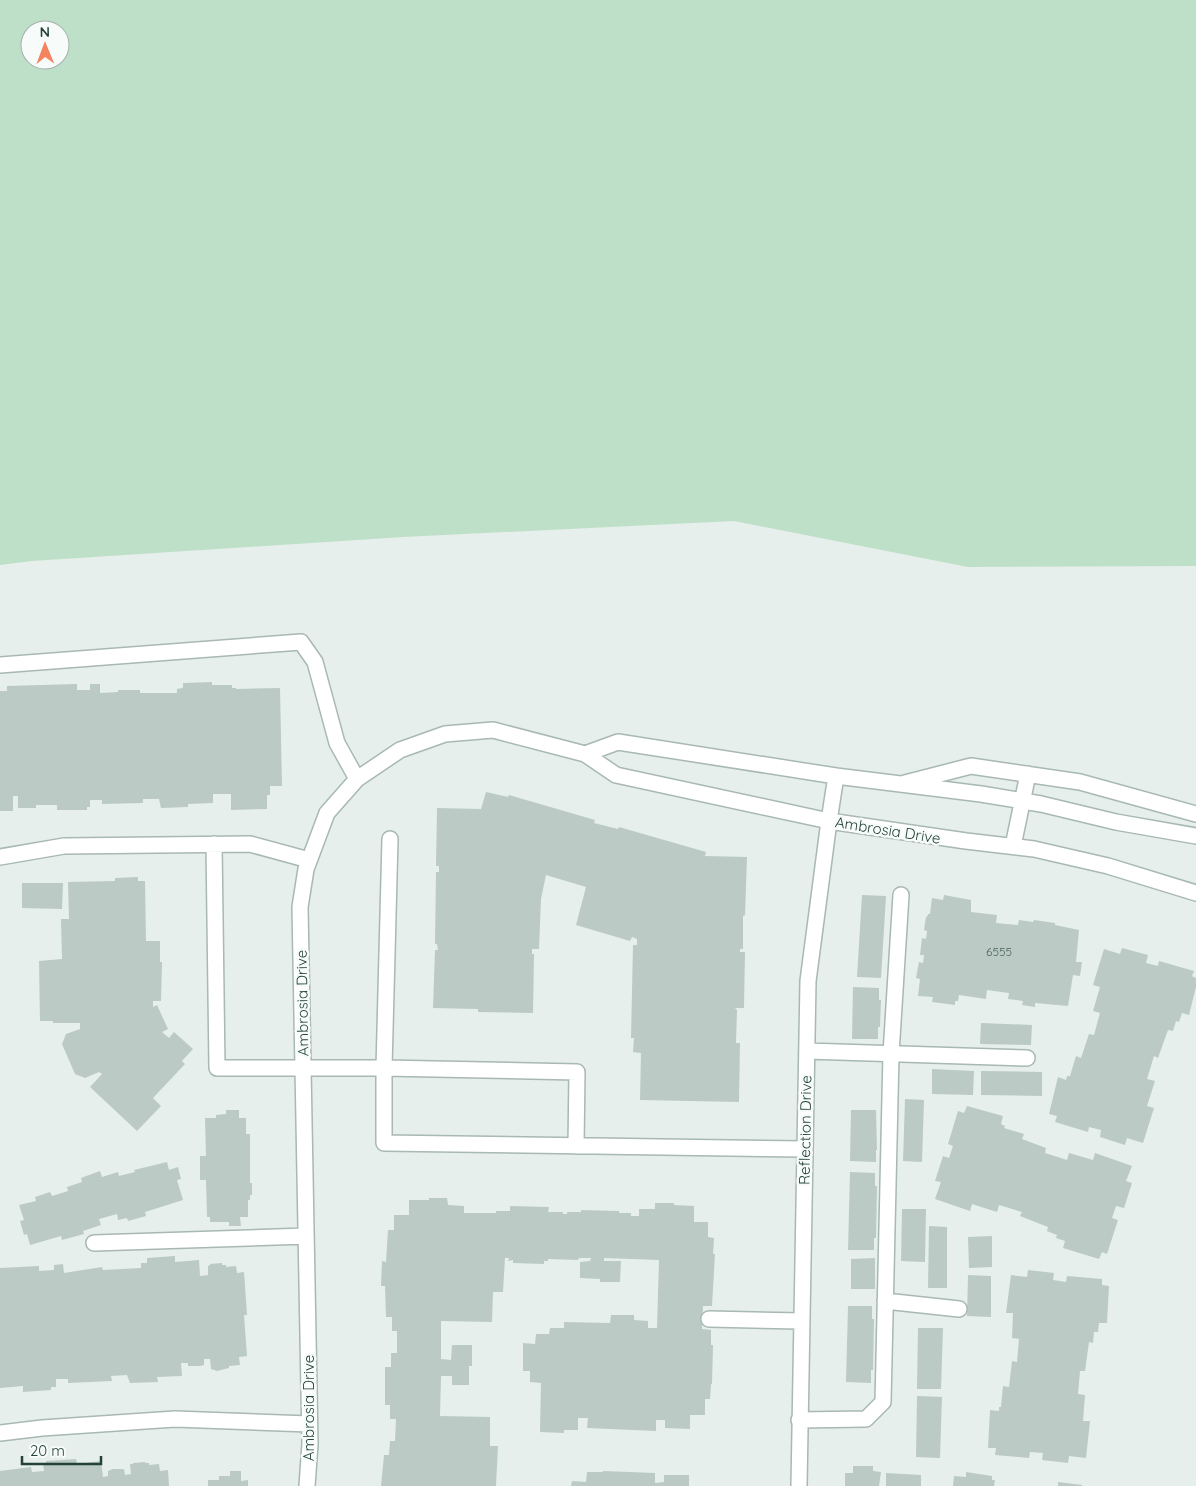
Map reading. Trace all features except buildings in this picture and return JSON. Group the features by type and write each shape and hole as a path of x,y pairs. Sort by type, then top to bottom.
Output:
{"street":[{"path":"0,665 301,642 314,662 337,743 357,779"},
{"name":"Ambrosia Drive","path":"307,1486 309,1424 300,908 306,869 327,813 357,779 400,750 445,734 493,730 585,754 616,775 829,821 1013,846 1108,866 1196,893"},
{"path":"585,754 618,742 836,776 981,794 1116,822 1196,836"},
{"path":"898,784 971,766 1080,782 1196,814"},
{"path":"1013,846 1028,774"},
{"name":"Reflection Drive","path":"799,1486 808,981 836,776"},
{"path":"390,839 384,1143 805,1149"},
{"path":"214,844 217,1068 384,1068 577,1072 576,1146"},
{"path":"0,857 64,846 250,844 309,860"},
{"path":"800,1420 866,1419 883,1402 891,1054 901,895"},
{"path":"807,1051 1026,1058"},
{"path":"94,1243 306,1236"},
{"path":"885,1301 959,1309"},
{"path":"709,1320 802,1321"},
{"path":"0,1433 42,1428 174,1419 309,1424"}],"green space":[{"path":"0,0 1196,0 1196,566 968,567 734,521 403,537 32,561 0,565"}]}
